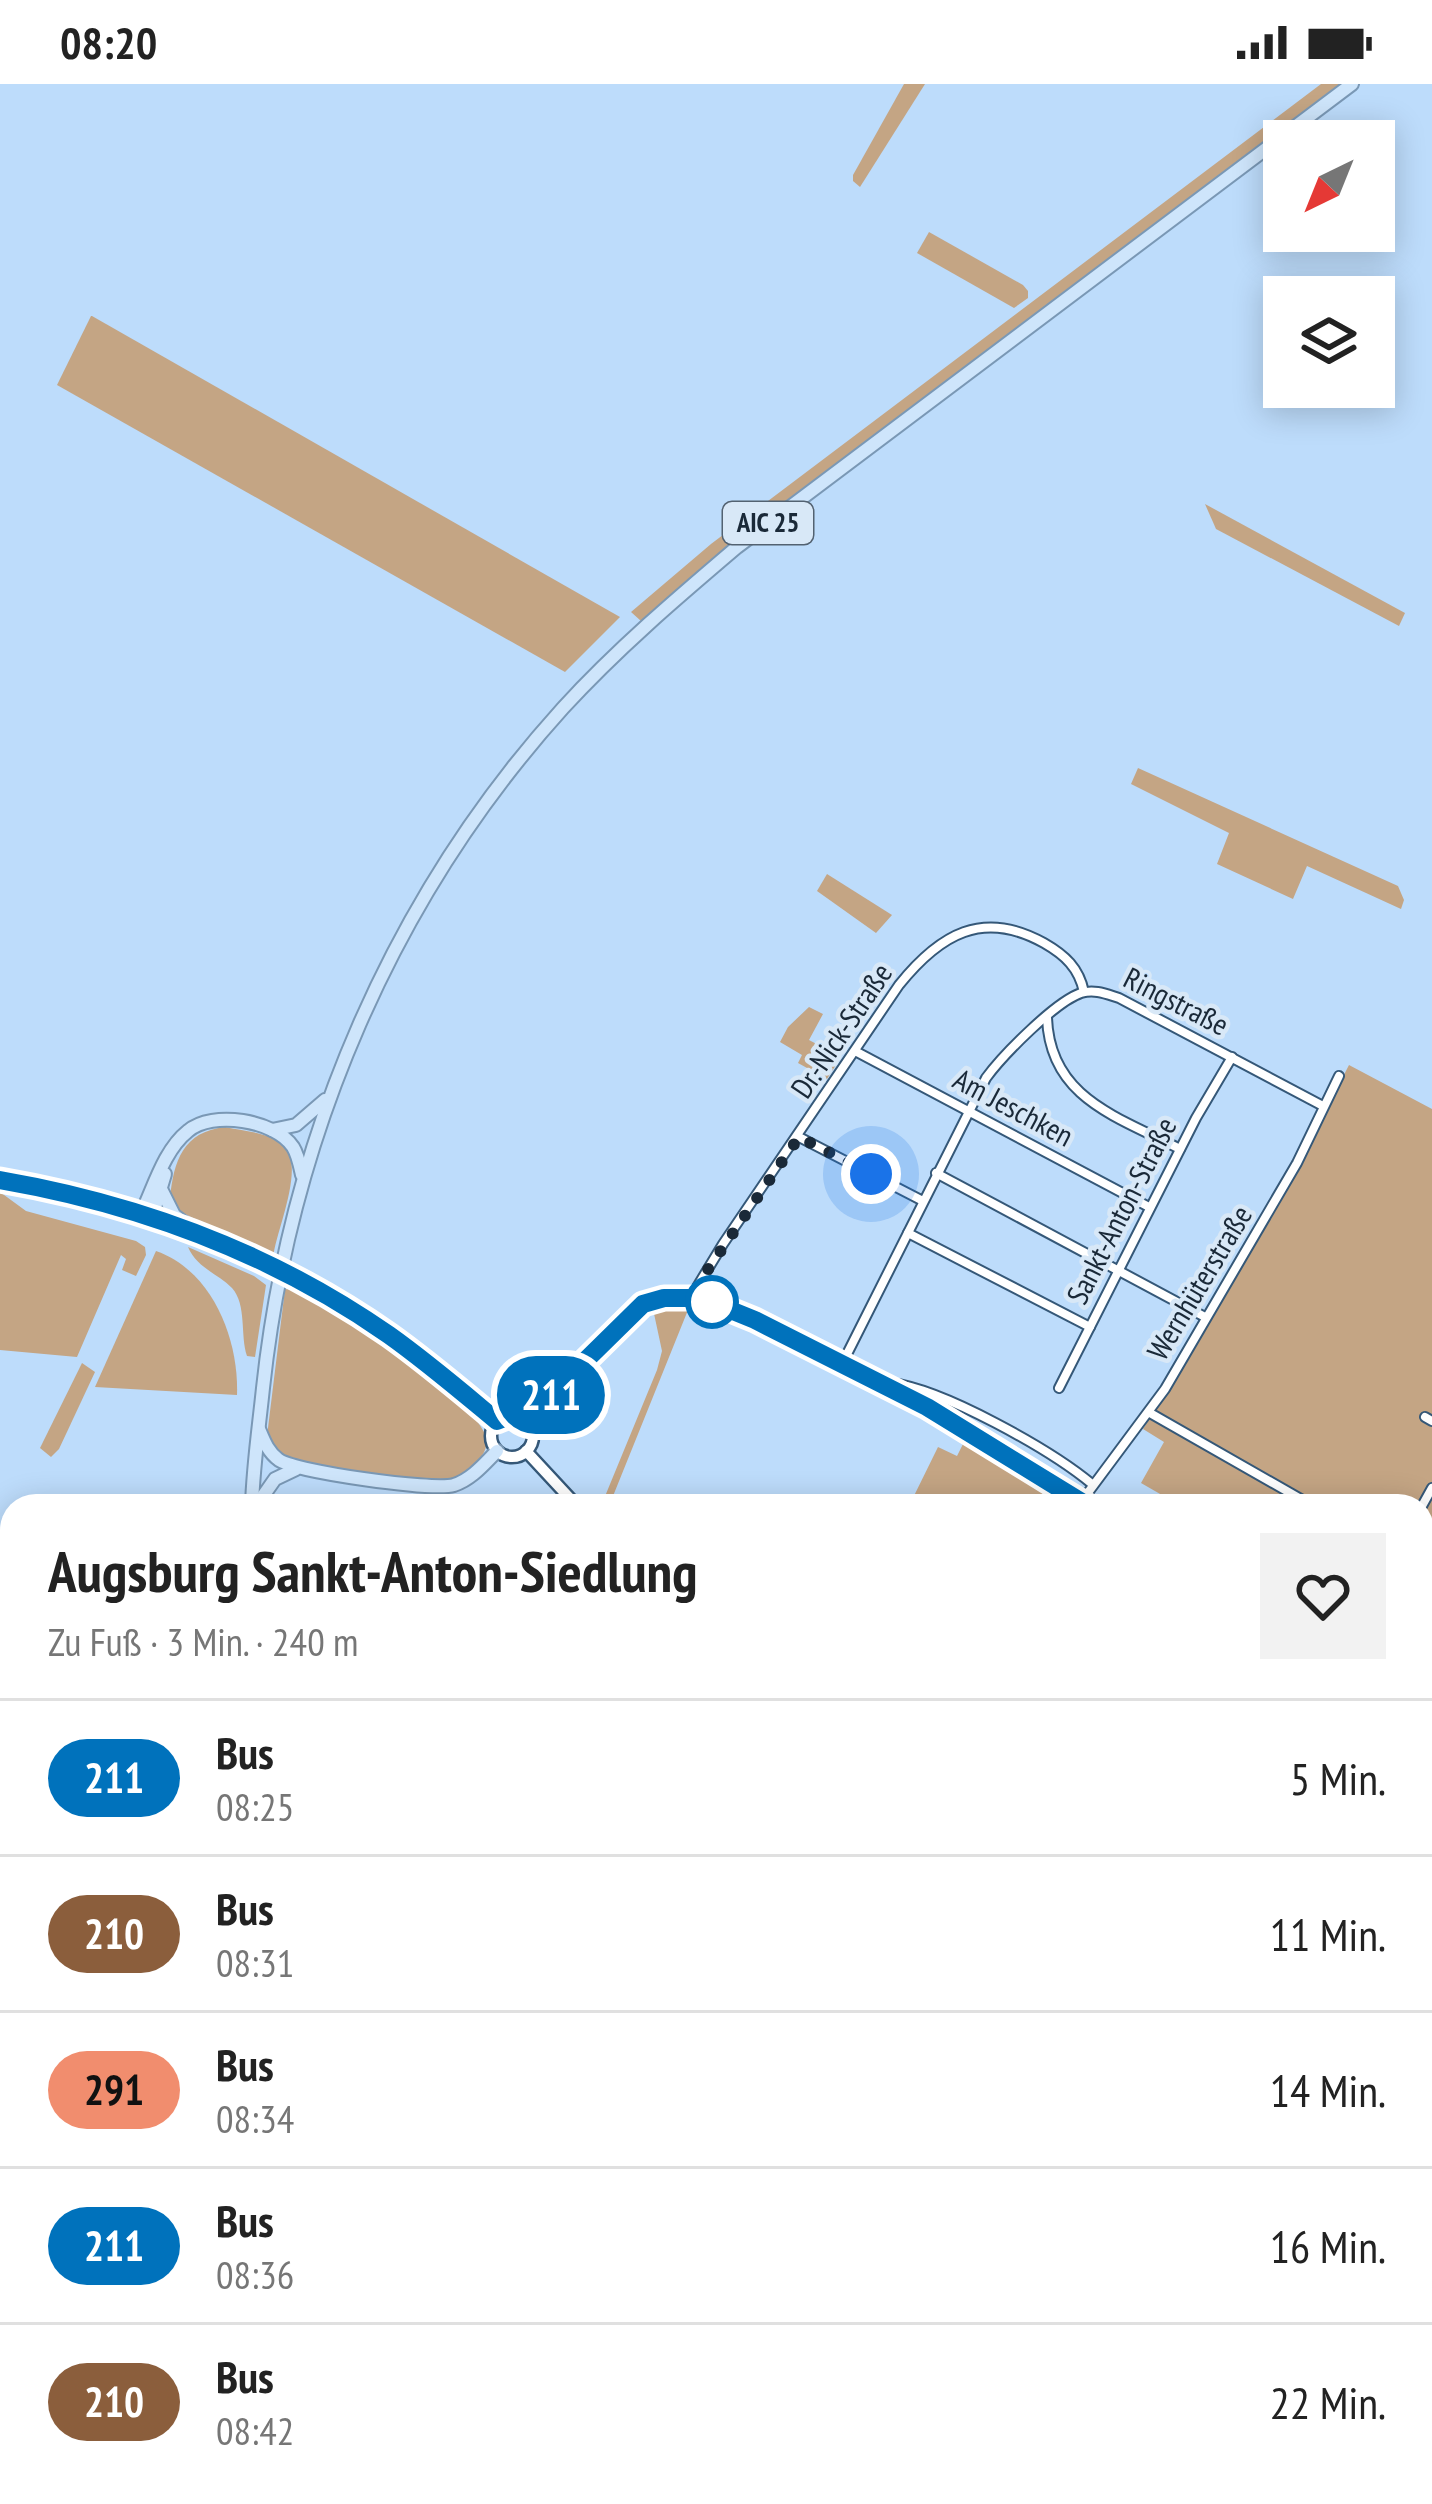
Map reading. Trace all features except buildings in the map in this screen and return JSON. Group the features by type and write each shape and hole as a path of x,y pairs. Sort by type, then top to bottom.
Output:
{"main road":[{"name":"AIC 25","path":"255,1494 270,1324 302,1176 330,1094 388,962 434,880 480,812 563,708 645,625 737,547 1352,84"},
{"path":"268,1130 296,1125 330,1094"},
{"path":"141,1214 179,1139 199,1123 227,1119 268,1130 291,1144 302,1176"},
{"path":"141,1214 162,1192 169,1155"},
{"path":"0,1180 109,1204 260,1260 370,1323 497,1421"},
{"path":"162,1192 174,1215 199,1234"},
{"path":"512,1415 525,1420 532,1436 526,1450 513,1456 497,1451 491,1436 497,1421 512,1415"},
{"path":"258,1428 273,1456 296,1469 451,1486 472,1476 497,1451"},
{"path":"526,1450 566,1494"},
{"path":"263,1494 275,1479 296,1469"}],"street":[{"name":"Dr.-Nick-Straße","path":"701,1298 700,1281 855,1051 914,968 951,938 976,927 1003,926 1050,946 1076,968 1084,992"},
{"name":"Ringstraße","path":"843,1362 967,1111 1005,1053 1066,1000 1100,991 1120,998 1323,1106"},
{"path":"1047,1018 1048,1040 1079,1095 1180,1149"},
{"path":"1033,1031 1048,1040"},
{"name":"Am Jeschken","path":"855,1051 1149,1207"},
{"name":"Sankt-Anton-Straße","path":"1059,1388 1149,1207 1232,1058"},
{"name":"Wernhüterstraße","path":"1088,1494 1150,1413 1269,1213 1339,1076"},
{"path":"799,1137 923,1201"},
{"path":"936,1173 1204,1318"},
{"path":"908,1233 1090,1327"},
{"path":"525,1420 632,1312 664,1298 701,1298 884,1383 1068,1494"},
{"path":"884,1383 932,1396 1043,1451 1092,1484"},
{"path":"927,1407 932,1396"},
{"path":"1150,1413 1292,1494"}],"shaded area":[{"path":"904,84 925,84 860,187 853,175"},
{"path":"1321,84 1341,84 1293,120 1273,120"},
{"path":"1263,128 1263,143 704,566 641,621 631,612 711,544"},
{"path":"929,232 1023,285 1028,298 1014,308 917,253"},
{"path":"91,316 620,617 565,672 57,385"},
{"path":"1205,504 1405,613 1399,626 1216,529"},
{"path":"1138,768 1398,886 1404,900 1401,909 1307,866 1293,899 1217,864 1229,833 1131,784"},
{"path":"827,874 892,915 876,933 817,891"},
{"path":"809,1007 823,1014 809,1040 841,1057 827,1079 798,1063 802,1055 780,1042"},
{"path":"1349,1065 1432,1109 1432,1494 1160,1494 1141,1483 1164,1442 1143,1429 1269,1221"},
{"path":"225,1127 267,1136 288,1151 291,1179 273,1258 179,1211 170,1198 183,1150 199,1135"},
{"path":"0,1192 26,1211 145,1247 136,1276 122,1270 126,1259 121,1255 77,1357 0,1350"},
{"path":"188,1247 266,1285 255,1357 247,1356 237,1295"},
{"path":"156,1251 193,1274 219,1310 233,1352 237,1395 95,1387"},
{"path":"285,1289 303,1291 345,1313 461,1403 486,1438 477,1462 450,1479 413,1481 300,1464 280,1454 267,1436"},
{"path":"665,1304 688,1310 614,1494 606,1494 662,1351 653,1309"},
{"path":"82,1363 95,1372 51,1457 40,1448"},
{"path":"964,1442 1043,1494 915,1494 938,1447 957,1456"}],"bus line":[{"name":"211","path":"0,1180 64,1191 142,1214 260,1260 389,1335 497,1421 512,1415 525,1420 643,1304 664,1298 701,1298 884,1383 1068,1494"}],"route":[{"path":"712,1302 701,1298 700,1281 799,1137 871,1174"}]}
